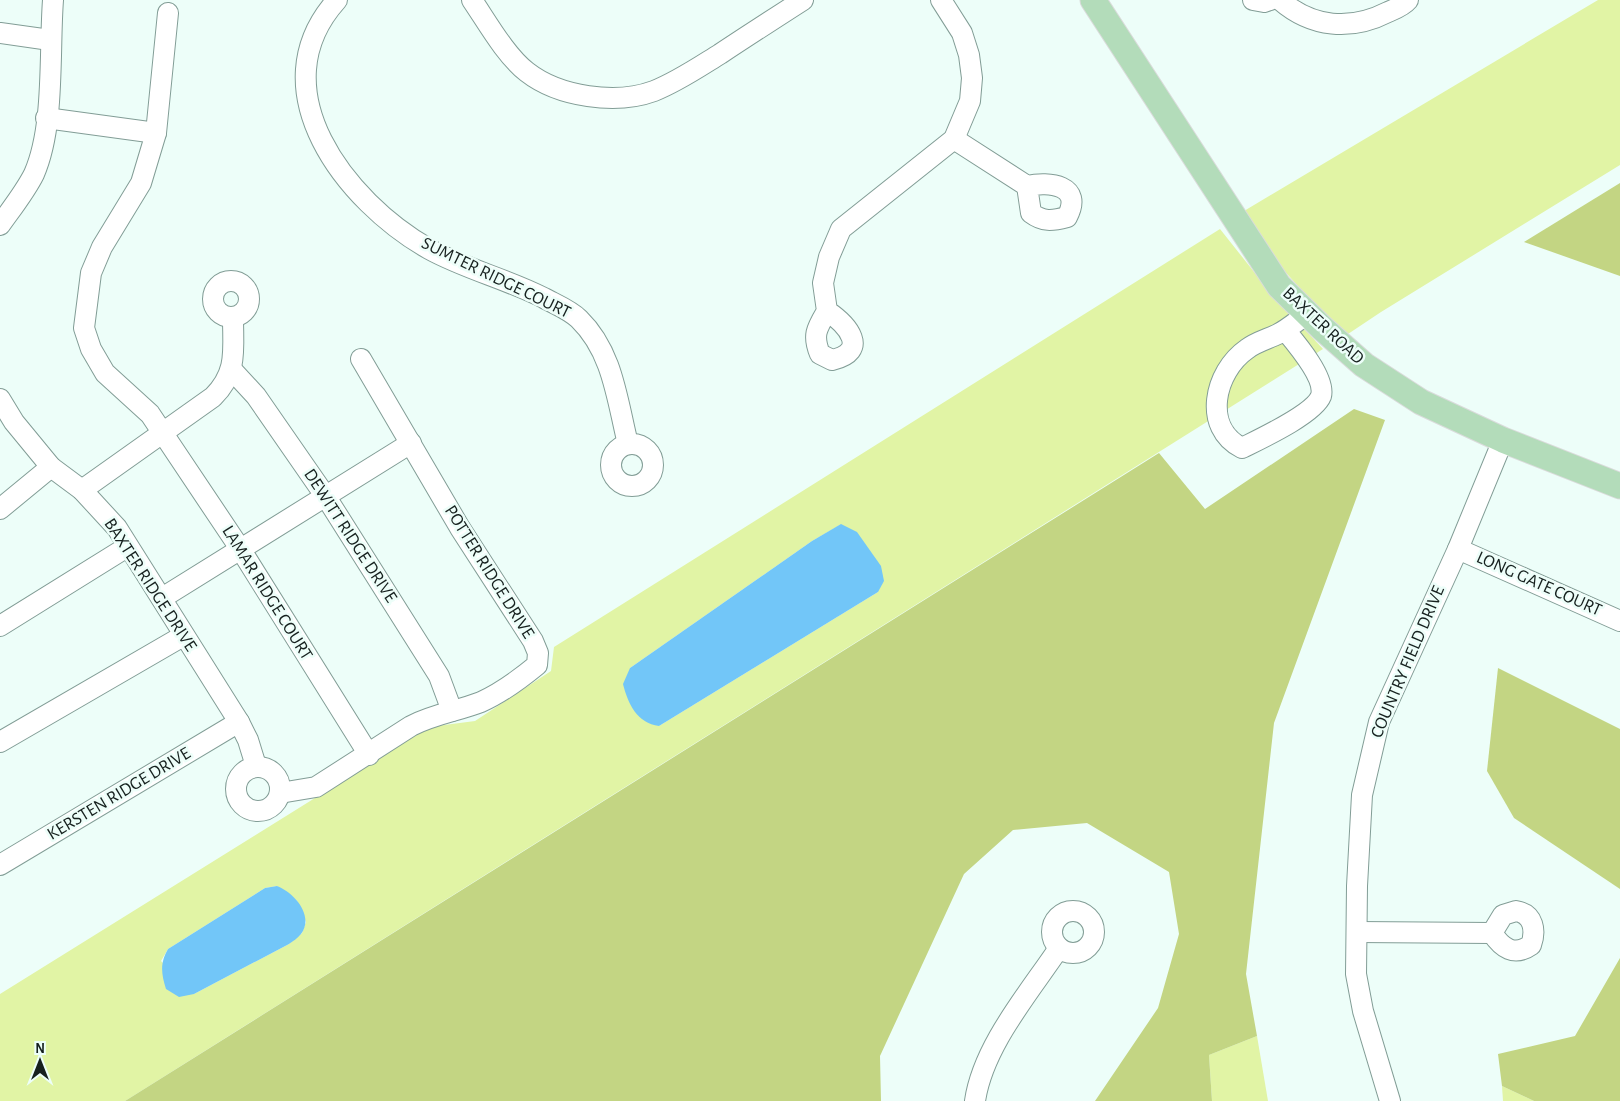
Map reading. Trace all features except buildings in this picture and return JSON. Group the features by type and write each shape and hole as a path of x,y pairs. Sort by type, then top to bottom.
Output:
{"main road":[{"name":"BAXTER ROAD","path":"1093,0 1279,286 1307,314 1364,365 1392,385 1421,402 1503,440 1620,486"}],"street":[{"path":"0,225 33,174 42,150 49,98 53,0"},
{"name":"SUMTER RIDGE COURT","path":"337,0 327,10 312,38 305,75 307,106 318,136 337,166 396,227 429,249 522,287 578,318 601,345 610,371 628,444"},
{"path":"472,0 504,47 526,72 555,88 581,96 616,98 653,92 688,74 803,0"},
{"path":"827,311 823,283 829,257 841,229 954,139 970,101 972,78 969,55 962,33 941,0"},
{"path":"1253,0 1264,2 1270,0"},
{"path":"1280,0 1312,20 1353,25 1375,19 1408,0"},
{"name":"LAMAR RIDGE COURT","path":"168,13 156,133 141,183 102,246 91,273 84,328 91,349 105,374 150,414 241,550 369,755"},
{"path":"0,33 50,40"},
{"path":"46,118 156,133"},
{"path":"954,139 1027,186"},
{"path":"1285,330 1313,368 1320,383 1321,395 1315,404 1290,423 1242,448 1233,444 1223,433 1217,418 1216,401 1220,388 1232,365 1246,350 1285,330 1307,314"},
{"path":"82,490 213,397 224,386 232,370 233,318"},
{"name":"POTTER RIDGE DRIVE","path":"280,793 316,787 427,718 481,702 503,690 536,665 538,653 526,628 460,528 361,359"},
{"name":"DEWITT RIDGE DRIVE","path":"232,370 256,396 326,496 438,676 452,711"},
{"name":"BAXTER RIDGE DRIVE","path":"0,399 14,422 51,467 82,490 117,528 127,547 162,598 183,636 239,722 248,740 256,766"},
{"name":"COUNTRY FIELD DRIVE","path":"1390,1101 1363,1011 1356,974 1359,822 1368,764 1379,722 1458,549 1503,440"},
{"path":"162,598 411,443"},
{"path":"0,509 51,467"},
{"path":"0,626 127,547"},
{"name":"LONG GATE COURT","path":"1458,549 1620,621"},
{"path":"0,742 183,636"},
{"name":"KERSTEN RIDGE DRIVE","path":"0,865 239,722"},
{"path":"256,766 263,767 274,774 280,786 280,793 272,806 258,812 250,810 238,801 235,794 237,779 242,772 256,766"},
{"path":"1357,932 1492,933"},
{"path":"975,1101 993,1046 1059,948"}],"green space":[{"path":"1598,0 1620,0 1620,165 1348,334 1314,304 1280,266 1244,211"},
{"path":"1620,183 1620,276 1524,242"},
{"path":"1220,229 1270,292 1323,349 125,1101 0,1101 0,994 429,727 475,721 551,671 554,647","holes":["840,525 878,592 659,726 630,668 812,541","277,886 297,901 306,922 302,933 289,944 194,994 161,961 168,949 265,888"]},
{"path":"1354,409 1385,420 1274,723 1246,974 1257,1036 1209,1055 1212,1101 1095,1101 1158,1008 1179,934 1169,872 1087,823 1013,830 964,874 880,1056 881,1101 125,1101 1159,453 1205,509"},
{"path":"1498,668 1620,729 1620,889 1514,818 1487,771"},
{"path":"1620,958 1620,1101 1534,1101 1502,1086 1498,1054 1575,1036"},
{"path":"1257,1036 1268,1101 1212,1101 1209,1055"},
{"path":"1502,1086 1534,1101 1503,1101"}],"water":[{"path":"841,524 857,532 881,566 884,581 878,592 659,726 639,717 628,699 623,684 630,668 812,541"},
{"path":"277,886 289,893 304,912 305,927 298,937 289,944 194,994 179,997 166,989 162,968 168,949 265,888"}]}
